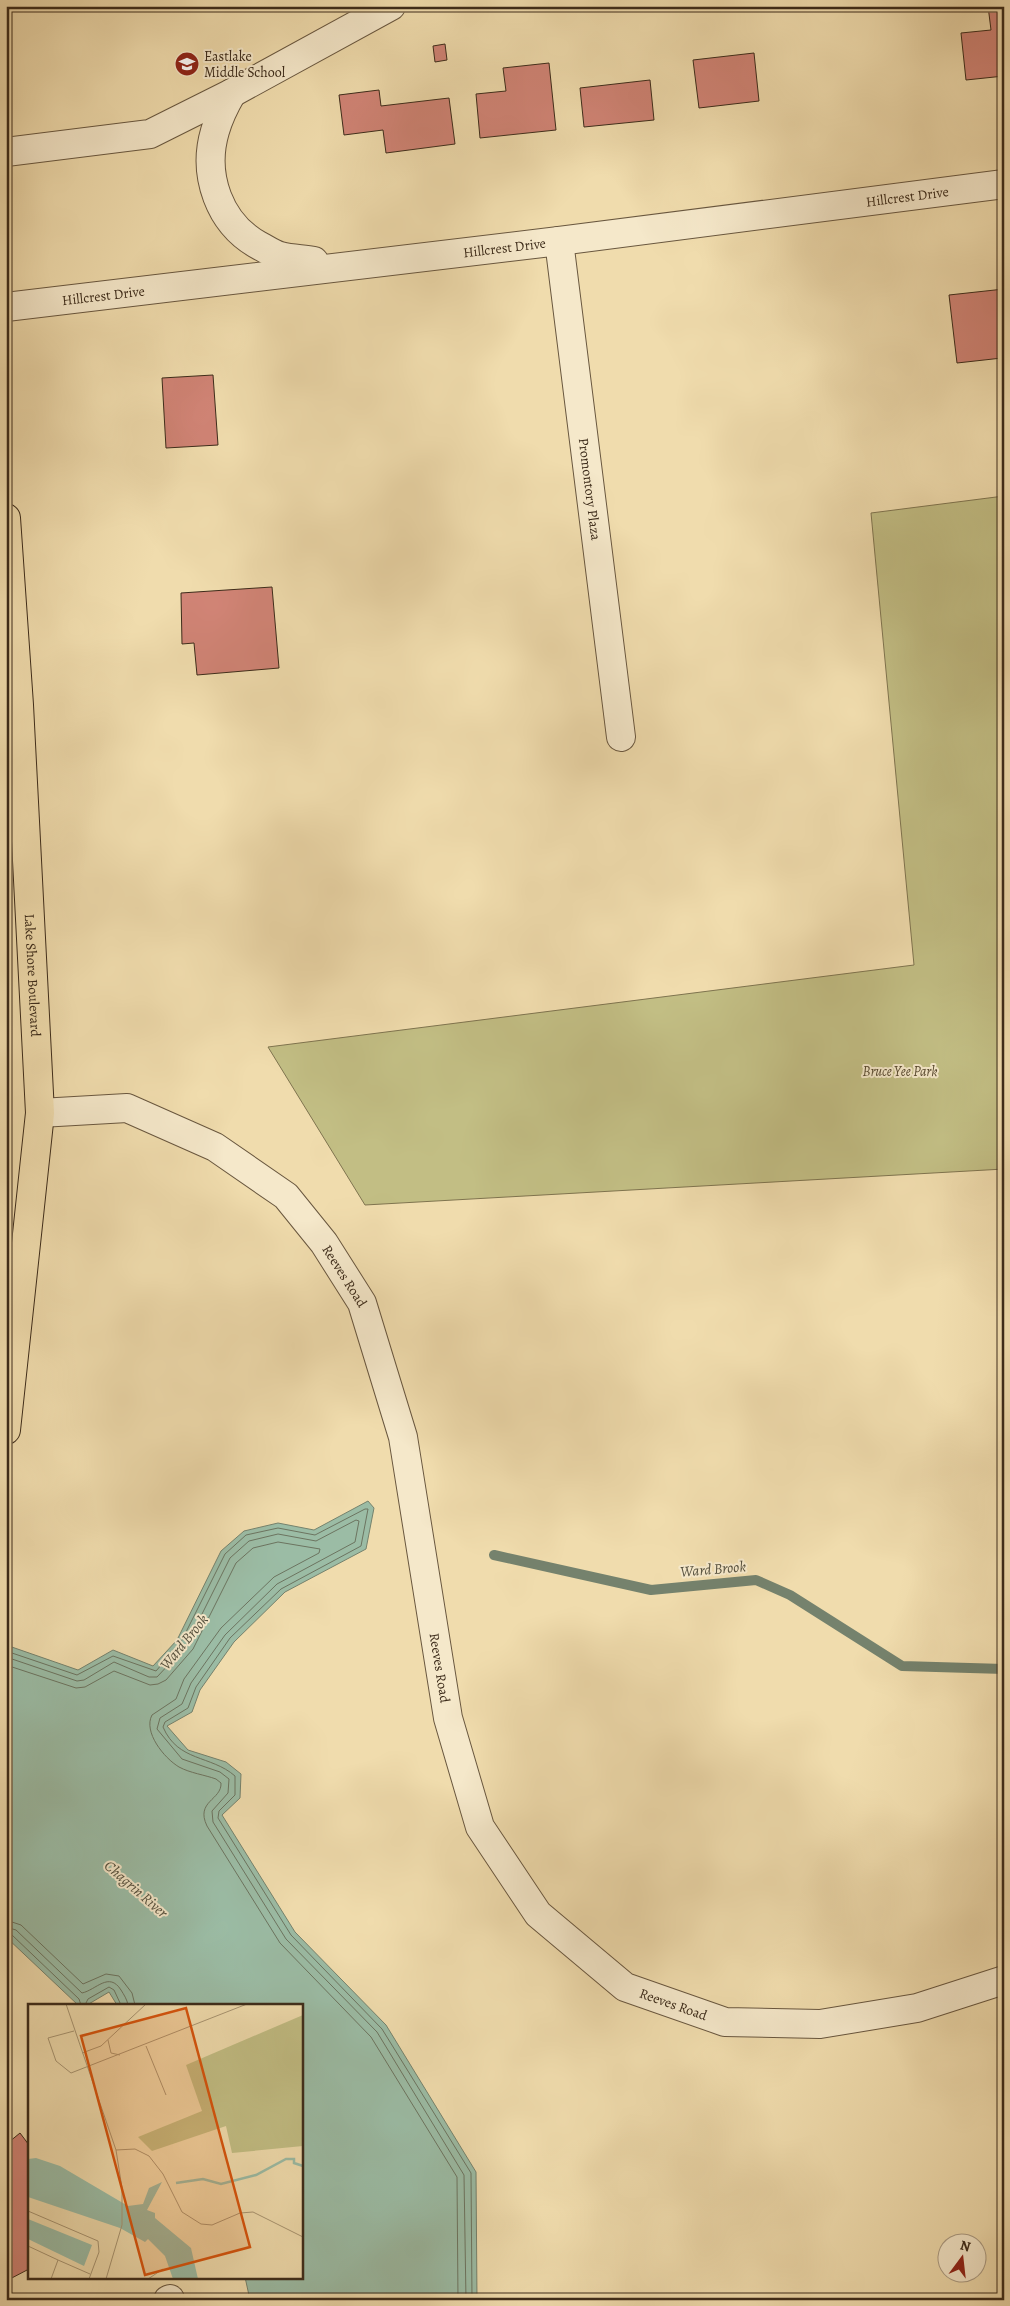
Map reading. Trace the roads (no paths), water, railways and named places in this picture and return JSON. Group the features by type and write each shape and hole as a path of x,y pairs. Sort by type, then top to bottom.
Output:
{"main road":[{"name":"Lake Shore Boulevard","path":"6,518 19,705 40,1113 6,1430"}],"street":[{"path":"6,152 150,134 391,6"},
{"path":"232,92 220,115 214,132 211,162 214,191 227,218 246,239 278,256 348,266"},
{"name":"Hillcrest Drive","path":"6,306 559,241 1004,184"},
{"name":"Promontory Plaza","path":"559,241 621,737"},
{"name":"Reeves Road","path":"40,1113 127,1108 215,1146 286,1196 324,1243 362,1304 403,1437 448,1718 480,1827 538,1914 625,1987 725,2022 820,2024 917,2008 1004,1980"}],"water":[{"name":"Chagrin River","path":"368,1501 374,1508 366,1549 285,1592 234,1642 200,1690 192,1712 167,1726 188,1750 226,1762 241,1774 240,1798 222,1815 295,1932 386,2025 476,2172 477,2300 250,2300 245,2278 302,2278 302,2004 116,2004 109,1992 89,2004 77,2004 6,1937 6,1645 78,1670 113,1650 153,1666 177,1640 221,1551 244,1531 278,1523 314,1530"}],"waterway":[{"name":"Ward Brook","path":"494,1555 651,1590 756,1580 790,1595 902,1666 1004,1669"}],"place":[{"name":"Eastlake Middle School","path":"187,64"}],"park label":[{"name":"Bruce Yee Park","path":"900,1071"}]}
